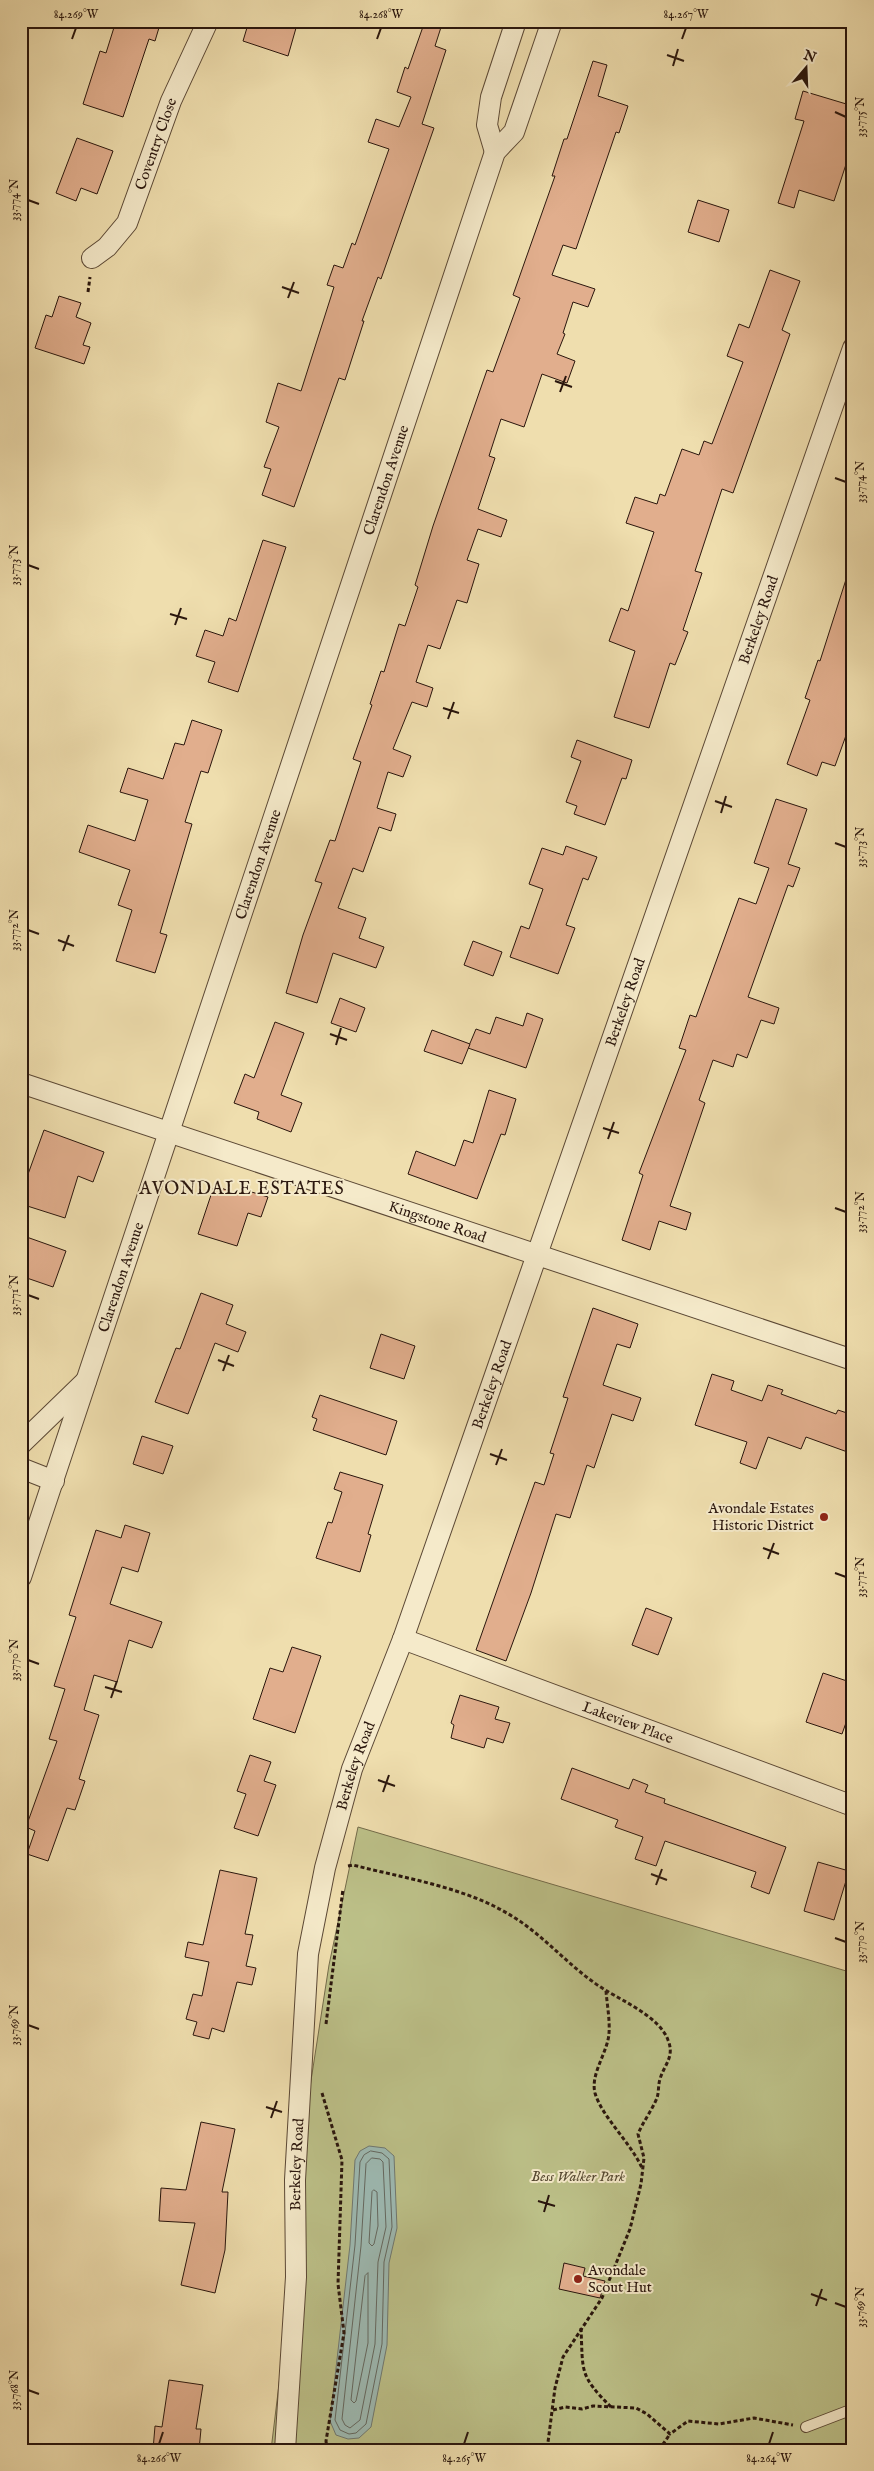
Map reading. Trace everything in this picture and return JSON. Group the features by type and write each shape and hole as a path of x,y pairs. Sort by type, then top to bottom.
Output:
{"street":[{"name":"Coventry Close","path":"92,258 107,247 127,223 171,101 208,21"},
{"path":"494,152 487,125 491,97 516,21"},
{"name":"Clarendon Avenue","path":"21,1577 88,1380 494,152 514,132 552,21"},
{"name":"Berkeley Road","path":"285,2450 296,2277 295,2180 308,1954 325,1868 352,1769 403,1639 853,348"},
{"name":"Kingstone Road","path":"21,1083 170,1131 853,1360"},
{"path":"21,1444 88,1380"},
{"path":"21,1468 54,1481"},
{"name":"Lakeview Place","path":"403,1639 853,1806"}],"lane":[{"path":"806,2427 853,2409"}],"path":[{"path":"346,1873 348,1864 425,1882 472,1898 513,1917 539,1935 606,1990 626,2001 651,2019 668,2038 670,2050 668,2066 660,2080 657,2097 638,2134 644,2158 630,2229 602,2298 563,2357 555,2388 553,2410 546,2442 547,2450"},
{"path":"326,2027 345,1882"},
{"path":"606,1990 610,2033 595,2079 594,2091 618,2131 636,2154 642,2168"},
{"path":"321,2089 342,2160 338,2284 344,2333 326,2441 327,2450"},
{"path":"581,2328 585,2377 590,2386 611,2407"},
{"path":"553,2410 565,2406 582,2409 593,2406 636,2408 647,2414 670,2434"},
{"path":"659,2450 670,2434 688,2421 719,2424 754,2418 806,2427"}],"green space":[{"name":"Bess Walker Park","path":"358,1827 853,1973 853,2450 271,2450 300,2212 310,2087 329,1965"}],"water":[{"path":"369,2146 385,2148 394,2156 397,2228 389,2263 387,2345 371,2427 359,2438 348,2439 336,2435 330,2421 350,2245 355,2160 360,2151"}],"building":[{"path":"116,21 161,21 155,41 149,39 123,117 83,104 100,51 106,53"},
{"path":"249,21 298,21 288,56 243,41"},
{"path":"425,21 443,21 435,46 446,50 422,124 434,128 381,279 378,277 362,321 364,321 345,380 339,378 294,507 262,495 271,469 264,467 279,427 266,422 278,383 301,391 334,287 327,285 334,265 343,268 352,243 355,245 389,149 368,142 376,119 399,127 411,97 397,92 405,67 408,69"},
{"path":"593,61 607,65 598,96 628,106 619,133 616,132 576,249 563,245 552,275 595,289 588,307 573,302 563,333 565,334 557,354 575,361 567,383 542,374 524,427 501,419 489,456 495,458 478,509 507,520 501,537 478,529 467,560 479,564 467,603 457,600 440,649 428,645 416,682 433,688 427,707 412,702 393,749 411,756 403,777 388,772 377,808 396,814 391,831 379,827 363,872 353,868 338,908 366,918 359,938 384,947 376,968 333,953 317,1003 286,993 303,935 322,883 315,881 330,840 335,841 361,762 353,759 372,705 370,704 381,671 384,672 399,624 405,626 418,587 415,585 433,526 487,370 493,372 520,298 513,295 555,176 552,176 564,139 567,139"},
{"path":"803,91 853,106 853,143 834,201 799,190 794,208 778,203 804,121 795,119"},
{"path":"77,138 113,151 97,194 81,188 76,201 56,193"},
{"path":"698,200 729,210 719,242 688,232"},
{"path":"770,270 800,281 782,330 790,334 733,493 722,489 695,571 702,573 683,630 688,632 675,665 670,663 649,728 614,717 635,651 609,641 621,608 628,611 654,532 626,523 635,497 657,504 660,494 665,496 682,449 699,455 704,441 712,444 743,362 727,356 739,324 749,328"},
{"path":"59,296 81,303 76,317 91,323 83,345 90,347 84,364 35,348 46,315 52,317"},
{"path":"263,540 286,547 238,692 208,682 215,662 196,656 205,630 223,636 229,618 236,621"},
{"path":"849,570 853,571 853,716 835,766 822,762 817,776 787,764 810,700 805,698 818,660 820,661"},
{"path":"192,720 222,730 208,773 201,771 185,822 192,824 160,933 167,935 155,973 116,961 132,910 118,905 130,870 79,852 88,825 135,841 148,800 120,792 128,768 163,779 175,743 184,745"},
{"path":"577,740 632,760 626,779 622,778 605,825 574,814 577,806 566,802 581,761 571,757"},
{"path":"776,799 807,809 788,864 800,868 793,887 788,885 748,997 779,1008 774,1024 761,1020 747,1058 737,1054 733,1067 713,1060 699,1100 705,1103 670,1206 691,1213 686,1230 659,1221 650,1250 622,1240 643,1175 639,1173 686,1050 679,1048 690,1015 696,1017 739,898 756,904 769,868 754,863"},
{"path":"566,846 597,857 588,880 583,878 566,925 575,928 558,974 510,957 521,926 529,929 543,889 529,884 542,848 563,855"},
{"path":"473,941 502,952 493,976 464,965"},
{"path":"340,998 365,1008 356,1032 331,1023"},
{"path":"527,1013 543,1019 526,1068 468,1048 476,1029 490,1034 496,1017 523,1026"},
{"path":"275,1022 304,1033 281,1095 302,1103 291,1132 257,1119 259,1112 234,1103 245,1074 254,1078"},
{"path":"432,1030 470,1044 462,1064 424,1051"},
{"path":"489,1090 516,1099 505,1135 501,1134 477,1199 408,1174 416,1151 455,1166 464,1140 473,1143"},
{"path":"44,1130 104,1152 93,1182 78,1176 65,1218 21,1204 21,1175 27,1177"},
{"path":"214,1186 243,1195 245,1190 268,1197 261,1217 248,1213 237,1246 198,1234"},
{"path":"21,1235 66,1251 53,1287 21,1276"},
{"path":"201,1293 233,1305 226,1324 246,1332 238,1352 215,1343 188,1414 155,1402 176,1348 180,1349"},
{"path":"593,1308 638,1324 630,1348 617,1344 603,1385 641,1398 633,1421 612,1414 594,1468 587,1465 570,1518 556,1514 531,1593 506,1661 476,1650 535,1482 544,1485 554,1454 550,1453 568,1398 563,1397"},
{"path":"381,1334 415,1346 404,1379 370,1368"},
{"path":"712,1374 734,1381 731,1390 762,1401 768,1385 783,1390 781,1394 836,1414 838,1410 853,1415 853,1454 806,1437 801,1449 768,1437 756,1469 740,1463 747,1442 695,1425"},
{"path":"320,1395 397,1421 386,1455 313,1430 317,1419 312,1417"},
{"path":"142,1436 173,1446 163,1474 133,1464"},
{"path":"340,1472 383,1485 368,1534 371,1535 360,1572 316,1558 328,1522 332,1523 342,1492 334,1489"},
{"path":"125,1525 150,1533 138,1572 122,1567 110,1604 162,1622 152,1648 129,1640 117,1682 94,1675 84,1710 99,1715 79,1779 85,1781 75,1810 67,1808 48,1861 27,1854 35,1831 26,1827 57,1741 49,1739 65,1689 54,1686 76,1617 69,1615 96,1530 121,1538"},
{"path":"646,1608 672,1618 658,1655 632,1645"},
{"path":"292,1647 321,1656 295,1733 253,1719 270,1668 283,1672"},
{"path":"823,1673 853,1683 853,1703 842,1734 806,1722"},
{"path":"460,1695 499,1707 495,1719 510,1723 503,1743 487,1738 484,1748 451,1738 454,1725 451,1723"},
{"path":"250,1755 271,1762 264,1781 276,1785 258,1836 234,1828 246,1794 237,1791"},
{"path":"572,1768 629,1789 633,1779 648,1785 645,1792 665,1799 664,1803 786,1847 769,1894 751,1887 756,1872 665,1841 656,1866 635,1859 643,1837 615,1827 618,1820 561,1799"},
{"path":"818,1862 849,1871 834,1920 804,1911"},
{"path":"220,1870 257,1878 245,1934 253,1935 246,1966 256,1968 252,1985 237,1982 224,2032 212,2028 209,2039 193,2035 197,2022 186,2019 193,1994 202,1996 209,1962 185,1957 188,1942 203,1945"},
{"path":"201,2122 235,2129 222,2192 228,2192 225,2250 215,2293 181,2285 195,2223 159,2221 161,2188 186,2190"},
{"name":"Avondale Scout Hut","path":"564,2263 585,2268 583,2276 605,2281 600,2298 559,2289"},
{"path":"169,2380 203,2385 196,2429 201,2429 199,2450 153,2450 155,2426 162,2427"}],"place":[{"name":"Avondale Estates Historic District","path":"824,1517"},
{"name":"Avondale Scout Hut","path":"578,2279"}],"district":[{"name":"AVONDALE ESTATES","path":"242,1188"}]}
